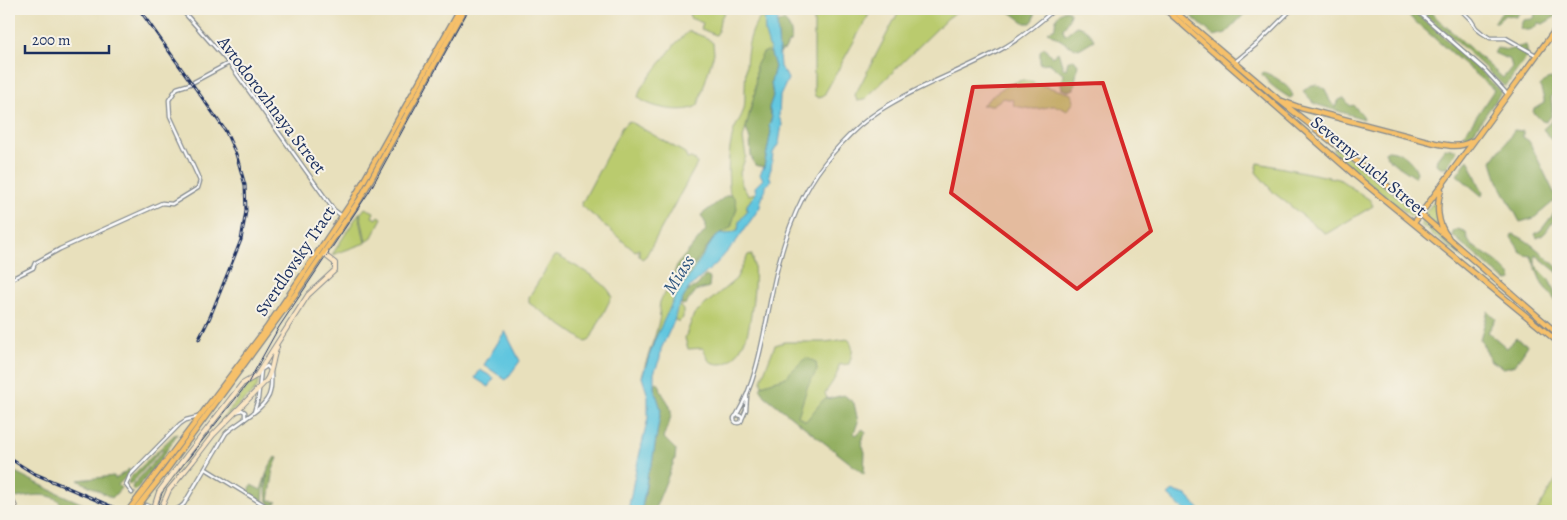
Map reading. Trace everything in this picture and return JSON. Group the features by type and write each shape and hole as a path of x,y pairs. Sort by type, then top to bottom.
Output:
{"main road":[{"name":"Sverdlovsky Tract","path":"134,511 326,251 460,9"},
{"name":"Sverdlovsky Tract","path":"128,511 163,471 200,417 366,189 465,9"},
{"name":"Severny Luch Street","path":"1165,9 1357,177 1558,342"},
{"name":"Severny Luch Street","path":"1172,9 1279,100 1394,191 1558,334"},
{"path":"1414,223 1558,26"},
{"path":"1279,100 1301,108 1435,144 1456,146 1476,139"},
{"path":"1329,151 1330,144 1336,144"},
{"path":"1444,184 1439,198 1438,211 1442,228 1452,242"},
{"path":"152,509 159,492 237,390 242,384 255,378 261,370 308,294 336,268 335,263 327,258 326,251"},
{"path":"318,261 327,258"},
{"path":"1465,265 1469,266 1472,264 1471,260"},
{"path":"160,511 169,490 192,460 213,435 266,381 271,371 274,353 280,338"},
{"path":"9,494 16,511"},
{"path":"9,499 16,511"}],"street":[{"name":"Avtodorozhnaya Street","path":"181,9 229,63 334,210 344,218"},
{"path":"747,395 746,410 740,422 737,423 734,419 747,395 759,355 785,239 800,202 824,165 849,137 877,113 914,91 1003,49 1038,25 1055,9"},
{"path":"1234,62 1258,43 1292,9"},
{"path":"1415,9 1485,70 1508,94"},
{"path":"1460,9 1482,34 1490,38 1506,38 1536,55"},
{"path":"9,280 34,268 35,263 60,249 162,203 172,204 198,188 200,181 170,116 169,100 177,88 190,84 229,63"},
{"path":"146,504 152,509 168,511 180,508 206,469 226,433 254,412 270,394 271,371 267,366 261,370 257,404 254,412"},
{"path":"259,390 261,398 268,397"},
{"path":"235,413 242,410 245,412 245,419"},
{"path":"736,416 740,416 742,419"},
{"path":"133,492 126,485 127,481 143,462 180,424 186,420 200,417"},
{"path":"206,469 274,511"}],"highlighted area":[{"path":"1103,83 1151,231 1077,289 951,193 973,87"}],"green space":[{"path":"689,9 726,9 720,20 716,35 701,29 703,23 690,18"},
{"path":"814,9 872,9 824,95 819,98 815,96 814,92"},
{"path":"900,9 961,9 948,18 864,100 857,101 855,95"},
{"path":"1006,9 1036,9 1031,23 1025,23"},
{"path":"1183,9 1249,9 1226,33 1214,36"},
{"path":"1403,9 1410,9 1435,29 1501,92 1473,133 1467,138 1464,135 1494,90"},
{"path":"1418,9 1426,9 1430,12 1503,78 1512,67 1510,60 1494,53 1497,48 1508,50 1526,45 1528,55 1505,87 1464,48"},
{"path":"1505,9 1520,9 1520,12 1516,17 1505,15 1497,22 1494,22"},
{"path":"1535,9 1558,9 1558,15 1543,24 1538,23 1530,30 1520,28 1523,20 1535,17"},
{"path":"1066,10 1070,12 1069,19 1063,29 1065,35 1076,26 1082,27 1087,30 1094,40 1079,49 1070,46 1048,32 1055,28 1056,19 1059,14"},
{"path":"764,14 765,33 772,54 767,51 756,66 755,92 743,139 746,156 740,173 742,185 748,195 756,193 747,205 747,211 739,222 738,230 727,234 674,299 683,310 683,318 679,322 672,318 655,339 642,377 660,319 659,304 668,290 679,282 731,202 728,175 730,148 734,130 744,109 746,60 750,39 758,21"},
{"path":"784,21 790,30 791,42 788,43 785,50 781,51 779,55 777,23"},
{"path":"689,31 707,38 713,43 714,53 698,105 685,110 677,110 658,107 643,101 638,97 641,88 676,43"},
{"path":"1044,47 1052,57 1058,52 1063,68 1066,69 1068,61 1074,59 1078,64 1074,89 1068,91 1062,89 1060,82 1064,75 1049,63 1040,64 1040,51"},
{"path":"767,51 772,54 775,67 771,82 773,96 769,108 772,117 769,126 771,132 764,167 755,165 751,156 750,140 746,128 755,92 756,66 763,53"},
{"path":"1263,72 1281,81 1289,88 1293,96 1290,98 1275,88 1262,74"},
{"path":"1551,78 1558,82 1557,92 1551,97 1552,114 1546,122 1542,121 1533,112 1534,109 1544,103 1540,86 1547,79"},
{"path":"1023,80 1072,94 1074,102 1067,111 1057,106 1035,109 1014,106 1013,100 1003,98 993,105 982,105 1005,87"},
{"path":"1312,85 1325,89 1335,107 1339,100 1344,98 1350,106 1353,105 1358,110 1364,119 1315,104 1303,91"},
{"path":"1558,115 1558,148 1543,129"},
{"path":"629,121 685,153 687,159 695,160 697,164 646,256 642,259 639,256 639,249 636,251 632,249 582,206 622,127"},
{"path":"1514,130 1523,131 1523,137 1529,141 1558,201 1558,204 1553,202 1534,218 1520,222 1498,181 1492,161"},
{"path":"1335,147 1405,203 1414,215 1411,216 1363,179 1333,151"},
{"path":"1445,148 1457,150 1447,167 1441,167 1436,164 1437,158"},
{"path":"1388,150 1402,154 1409,160 1417,172 1415,177 1388,158 1385,152"},
{"path":"1468,159 1483,193 1482,196 1457,175"},
{"path":"1258,163 1339,179 1370,200 1373,206 1326,234 1274,193 1256,172"},
{"path":"732,195 737,208 731,227 713,239 676,289 670,286 677,265 706,230 706,224 701,215 726,196"},
{"path":"1437,197 1437,216 1443,232 1424,215"},
{"path":"365,208 374,212 372,217 377,219 379,216 382,218 371,239 366,242 360,212"},
{"path":"1558,208 1558,217 1544,234 1537,238 1535,234 1541,230"},
{"path":"359,213 365,243 332,255"},
{"path":"1422,221 1424,221 1470,262 1421,225"},
{"path":"1458,229 1466,232 1471,245 1496,261 1511,276 1512,280 1507,281 1501,277 1453,236 1453,231"},
{"path":"1512,234 1530,243 1558,268 1558,273 1535,254 1535,265 1549,279 1558,298 1558,304 1542,284 1531,256 1525,255 1520,251 1511,237"},
{"path":"751,254 754,281 747,335 739,351 730,361 724,364 713,363 709,361 703,348 688,349 685,338 694,314 736,279 748,255"},
{"path":"554,256 558,256 596,279 612,296 590,340 586,342 529,303 529,297"},
{"path":"705,276 710,278 709,287 696,291 686,304 681,305 684,295 697,286"},
{"path":"1488,311 1496,319 1488,332 1507,348 1516,338 1528,345 1515,365 1504,368 1491,361 1480,339"},
{"path":"848,339 852,348 849,364 839,365 836,376 825,393 832,406 832,444 762,389 761,380 775,345 785,342 825,342"},
{"path":"806,358 816,362 817,371 808,385 798,416 806,421 823,400 844,395 854,403 858,422 854,433 856,435 863,429 866,432 861,441 865,452 864,474 765,396 760,388 764,384 784,378"},
{"path":"258,380 257,388 217,426 250,384"},
{"path":"657,382 671,411 671,417 663,437 676,450 675,459 654,511 641,511 648,472 652,463 661,409 654,388 654,384"},
{"path":"177,434 159,462 135,491 132,488 133,485 164,450 161,450 130,485 128,483 130,478"},
{"path":"275,457 278,458 272,472 269,500 277,502 270,505 266,495 267,475 263,501 249,493 251,485 261,490 268,469"},
{"path":"9,469 99,511 64,511 57,500 45,496 37,495 17,498 9,490"},
{"path":"129,469 130,473 118,485 121,488 112,498 78,480 114,476 115,479"},
{"path":"1558,476 1558,511 1537,511"}],"water":[{"path":"764,9 781,9 777,23 780,67 788,79 780,96 779,117 782,124 779,143 773,153 769,174 771,180 766,186 760,207 735,243 717,263 689,288 677,309 674,321 661,349 660,358 654,373 654,388 661,409 642,508 641,511 628,511 648,418 648,396 642,377 655,339 674,299 713,240 721,233 727,234 738,230 739,222 747,211 747,205 756,193 755,187 763,179 760,174 764,167 771,132 769,126 772,117 769,108 773,96 771,82 775,67 765,33"},
{"path":"505,331 520,361 506,380 484,365"},
{"path":"480,370 494,378 489,387 475,378"},
{"path":"1173,491 1186,495 1201,511 1185,511 1168,495"}],"tunnel":[{"path":"134,491 147,503"}],"tram line":[{"path":"156,511 162,493 168,484 248,383 279,327 369,192 469,9"}],"railway":[{"path":"139,9 225,130 236,154 245,185 246,211 241,240 210,317 199,339"},
{"path":"9,458 33,473 122,511"}],"water label":[{"name":"Miass","path":"678,274"}]}
